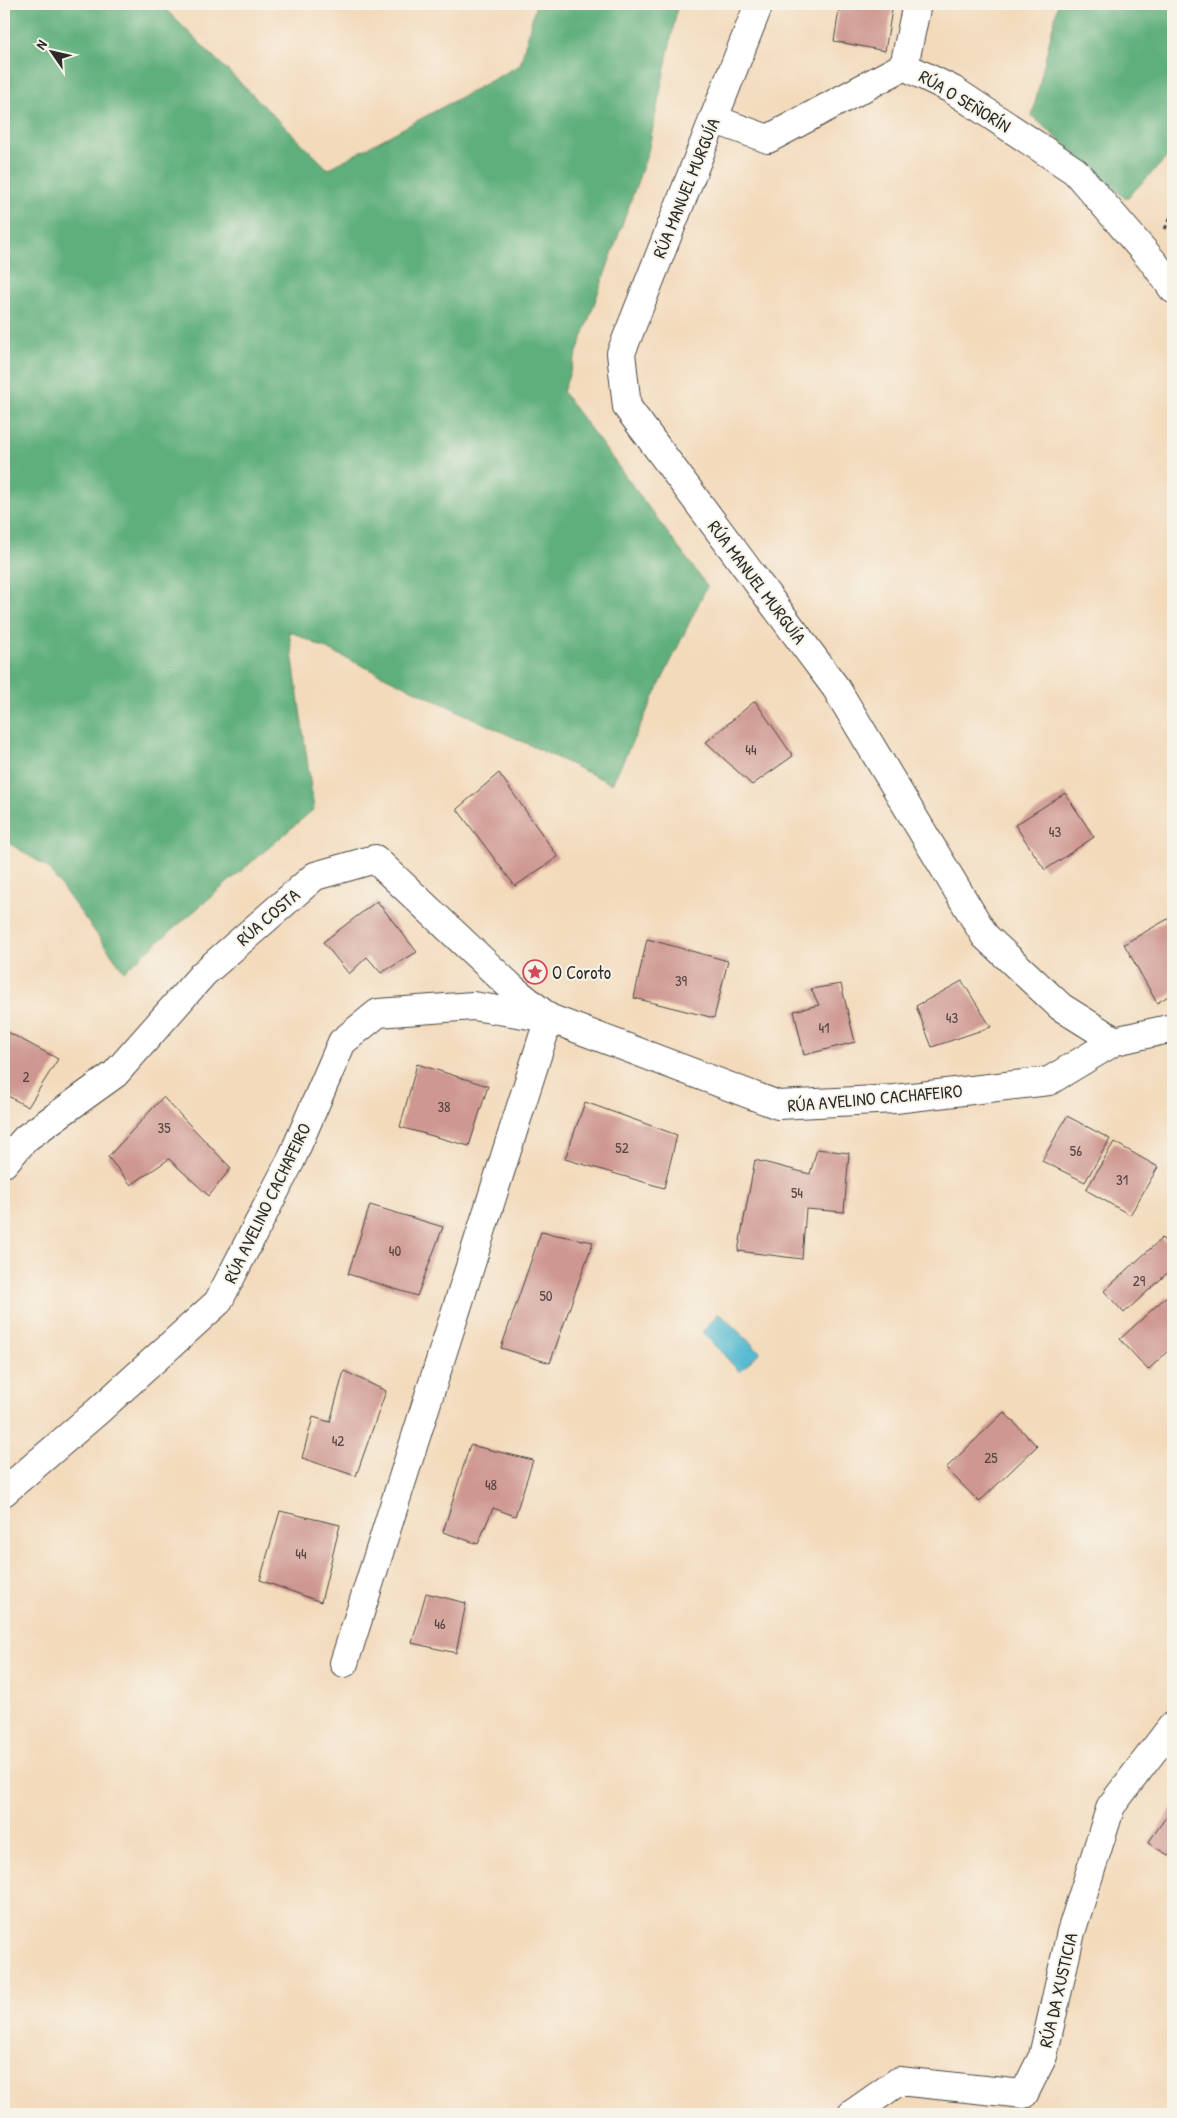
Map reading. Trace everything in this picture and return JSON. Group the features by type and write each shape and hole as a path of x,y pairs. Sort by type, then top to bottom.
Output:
{"street":[{"name":"RÚA MANUEL MURGUÍA","path":"759,4 621,353 627,408 836,688 985,936 1061,1007 1115,1041"},
{"path":"904,66 917,4"},
{"name":"RÚA O SEÑORÍN","path":"713,119 768,139 904,66 953,90 1075,171 1155,264 1173,289"},
{"name":"RÚA COSTA","path":"4,1163 26,1138 115,1074 203,974 315,876 376,859 512,988 550,1018"},
{"name":"RÚA AVELINO CACHAFEIRO","path":"4,1492 98,1411 218,1302 290,1160 342,1042 378,1013 473,1006 550,1018 778,1105 895,1099 1049,1081 1115,1041"},
{"path":"344,1663 550,1018"},
{"path":"1115,1041 1173,1028"},
{"name":"RÚA DA XUSTICIA","path":"852,2114 899,2081 1024,2094 1042,2056 1071,1932 1110,1806 1173,1725"}],"green space":[{"path":"13,4 160,4 328,169 520,65 536,4 678,4 648,152 563,392 707,586 612,784 289,631 314,809 124,971 47,867 4,840 4,7"},
{"path":"1058,4 1173,4 1173,152 1126,199 1032,116"}],"water":[{"path":"719,1313 760,1352 740,1372 702,1332"}],"building":[{"path":"840,4 893,4 885,51 834,41"},
{"path":"755,701 793,756 752,785 706,742"},
{"path":"499,773 558,857 515,886 457,809"},
{"path":"1065,793 1094,837 1045,870 1015,825"},
{"path":"377,901 417,952 381,973 367,957 349,974 323,942"},
{"path":"1173,916 1173,993 1157,1003 1124,944"},
{"path":"647,939 728,961 714,1018 634,998"},
{"path":"962,981 991,1027 932,1047 916,1006"},
{"path":"841,984 855,1042 804,1055 794,1011 819,1005 811,989"},
{"path":"4,1030 58,1059 28,1107 4,1094"},
{"path":"417,1064 488,1086 469,1146 400,1127"},
{"path":"163,1097 231,1168 209,1196 169,1159 131,1185 108,1157"},
{"path":"585,1102 677,1135 664,1188 565,1159"},
{"path":"1067,1116 1110,1139 1085,1182 1042,1161"},
{"path":"1114,1142 1158,1167 1130,1215 1086,1190"},
{"path":"817,1149 849,1153 844,1212 806,1209 802,1259 738,1251 755,1160 810,1174"},
{"path":"370,1205 443,1227 417,1296 348,1274"},
{"path":"541,1232 593,1242 550,1363 501,1348"},
{"path":"1162,1238 1173,1250 1173,1268 1124,1313 1104,1291"},
{"path":"1167,1296 1173,1303 1173,1346 1148,1370 1120,1339"},
{"path":"344,1371 386,1391 356,1476 302,1458 313,1417 330,1422"},
{"path":"1004,1412 1037,1446 979,1502 946,1468"},
{"path":"470,1445 533,1460 515,1516 493,1508 478,1544 443,1532"},
{"path":"280,1511 340,1525 321,1602 260,1580"},
{"path":"426,1593 466,1603 456,1653 412,1643"},
{"path":"1173,1807 1173,1858 1148,1843"}],"place":[{"name":"O Coroto","path":"535,972"}]}
